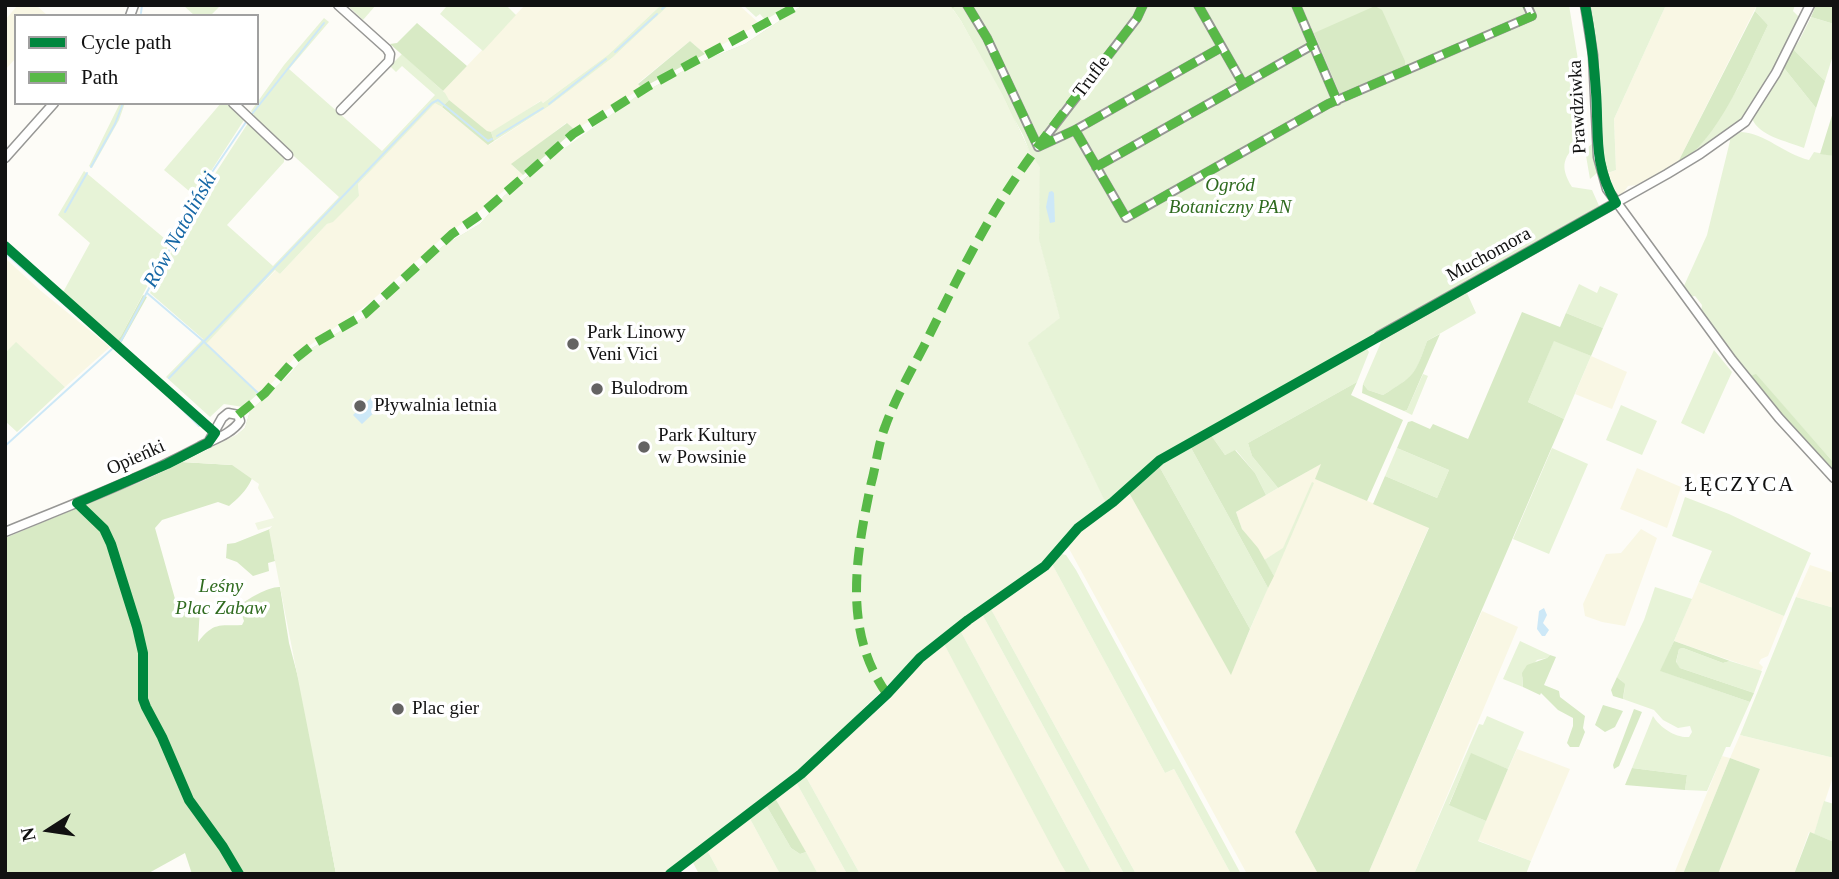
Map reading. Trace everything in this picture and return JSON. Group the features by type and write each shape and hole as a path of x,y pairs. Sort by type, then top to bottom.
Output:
{"street":[{"path":"338,5 390,54 389,61 341,110"},
{"path":"967,5 987,38 1038,147 1075,130 1222,47"},
{"name":"Trufle","path":"1038,147 1138,18 1143,5"},
{"path":"1198,5 1243,84"},
{"path":"1296,5 1336,101"},
{"path":"1075,130 1125,218 1336,101 1532,16 1527,5"},
{"name":"Prawdziwka","path":"1585,5 1593,55 1598,158 1604,182 1616,203 1732,360 1779,418 1834,478"},
{"name":"Muchomora","path":"1380,336 1700,154 1745,122 1776,73 1810,5"},
{"path":"1096,167 1313,45"},
{"path":"5,158 52,105"},
{"path":"235,105 288,155"},
{"name":"Opieńki","path":"5,532 167,464 208,443"}],"shaded area":[{"path":"18,5 36,5 46,14 14,14 14,60 5,70 5,20"},
{"path":"525,5 661,5 608,55 543,103 540,101 495,132 487,132 447,99 443,91"},
{"path":"669,5 739,5 760,24 705,54 690,41 638,83 642,88 575,130 566,123 512,165 523,175 448,233 368,304 299,353 261,395 205,344 276,270 280,274 327,224 359,196 358,184 435,102 489,145 549,106 612,58"},
{"path":"1666,5 1757,5 1676,166 1636,185 1628,186 1621,196 1617,196 1605,174 1616,170 1614,119"},
{"path":"5,258 110,347 65,387 16,343 5,353"},
{"path":"1591,356 1627,372 1612,409 1575,394"},
{"path":"1322,463 1316,479 1429,527 1295,832 1318,874 1247,874 1067,545 1076,533 1105,513 1128,491 1231,674 1313,482 1283,549 1264,560 1242,529 1236,512"},
{"path":"1637,468 1681,487 1667,528 1620,509"},
{"path":"1641,529 1657,538 1625,626 1585,616 1583,604 1606,554 1621,553"},
{"path":"1052,564 1165,773 1174,769 1231,874 1136,874 991,609 1032,582"},
{"path":"1810,565 1834,573 1834,608 1796,597"},
{"path":"1699,582 1784,616 1768,656 1759,663 1763,667 1761,671 1674,641"},
{"path":"1482,611 1518,627 1414,874 1368,874"},
{"path":"982,614 1124,874 1092,874 960,630"},
{"path":"944,644 1069,874 860,874 805,775 889,700 915,667"},
{"path":"1740,735 1834,758 1834,774 1814,834 1809,832 1794,874 1718,874 1760,769 1730,758"},
{"path":"1517,749 1570,769 1531,861 1477,840"},
{"path":"1722,756 1730,758 1683,874 1674,874"},
{"path":"796,782 847,874 818,874 775,798"},
{"path":"749,817 780,874 720,874 706,848"}],"green space":[{"path":"183,5 219,7 212,14 193,14"},
{"path":"347,5 376,5 363,20"},
{"path":"445,5 506,5 516,15 483,51 440,14"},
{"path":"661,5 669,5 612,58 549,106 494,141 491,132 541,101 543,103 608,55"},
{"path":"743,5 791,5 765,20 760,14 756,17"},
{"name":"Park Kultury w Powsinie","path":"803,5 957,5 952,9 1003,95 1030,153 1040,167 1039,239 1060,318 1028,343 1106,503 1075,525 1048,559 1027,576 916,656 800,771 666,874 258,460 248,486 229,506 218,502 162,520 155,528 179,613 200,607 198,642 217,626 242,625 244,621 239,606 259,594 280,587 336,874 192,874 185,853 147,874 5,874 5,538 182,462 232,465 238,434 245,428 250,411 289,375 312,348 366,316 443,246 480,224 504,196 529,175 637,96 698,63 745,44"},
{"name":"Park Kultury w Powsinie","path":"803,5 950,5 961,21 1003,95 1030,153 1040,167 1039,239 1060,318 1028,343 1106,503 1075,525 1048,559 1027,576 916,656 800,771 666,874 336,874 269,530 272,526 258,530 255,523 274,518 258,488 259,484 232,465 182,462 238,434 245,428 250,411 289,375 312,348 366,316 443,246 480,224 504,196 552,157 637,96 698,63 745,44"},
{"name":"Ogród Botaniczny PAN","path":"950,5 1569,5 1578,60 1582,140 1567,156 1564,167 1572,187 1592,190 1600,208 1158,458 1106,503 1028,343 1060,318 1039,239 1040,167"},
{"path":"1589,5 1666,5 1614,119 1616,170 1605,174 1597,46"},
{"path":"1757,5 1795,5 1793,11 1801,19 1757,101 1739,122 1690,157 1738,88 1768,25 1755,11"},
{"path":"1816,5 1834,5 1834,24 1811,17"},
{"path":"1375,6 1382,10 1405,61 1405,67 1340,94 1314,33"},
{"path":"1755,11 1768,25 1741,82 1705,139 1691,155 1676,166"},
{"path":"1811,17 1834,24 1834,52 1825,81 1793,49"},
{"path":"324,18 329,22 289,69 382,151 435,95 402,66 396,72 390,66 402,54 445,93 449,100 442,107 435,103 358,184 359,196 333,222 327,224 280,274 275,270 206,344 259,393 243,407 224,404 210,417 166,377 203,339 150,293 198,200 248,123 284,155 284,162 227,225 273,266 339,197 252,118 254,115 251,111 255,105 259,105 259,100"},
{"path":"417,23 467,66 443,91 390,44 397,43"},
{"path":"690,41 705,54 642,88 638,84"},
{"path":"1793,49 1825,81 1816,108 1784,68"},
{"path":"1784,68 1816,108 1804,148 1767,134 1752,118"},
{"path":"449,100 491,132 494,141 488,145 442,107"},
{"path":"119,105 124,105 119,120 92,168 89,166"},
{"path":"219,105 228,105 244,120 195,196 164,170"},
{"path":"1834,109 1834,156 1820,154"},
{"path":"567,123 575,130 523,175 511,164"},
{"path":"1741,132 1758,136 1809,160 1814,152 1834,156 1834,463 1756,375 1750,376 1701,314 1702,305 1695,296 1689,297 1683,288 1707,235 1730,141 1728,138"},
{"path":"1594,142 1597,173 1590,179 1585,150"},
{"path":"84,171 170,243 116,342 62,294 90,243 58,215"},
{"path":"1579,284 1597,293 1600,286 1618,294 1603,328 1566,313"},
{"path":"1466,291 1476,313 1427,341 1416,368 1401,383 1383,395 1368,390 1363,384 1382,340"},
{"path":"143,295 147,297 120,345 116,342"},
{"path":"1522,312 1560,327 1566,313 1603,328 1591,356 1554,341 1528,402 1564,419 1368,874 1318,874 1295,832 1429,528 1373,504 1385,476 1437,498 1449,470 1397,448 1408,422 1412,421 1430,429 1433,424 1468,439"},
{"path":"1440,334 1407,410 1362,393 1363,384 1368,390 1383,395 1401,383 1416,368 1427,341"},
{"path":"1554,340 1591,356 1564,419 1528,402"},
{"path":"16,342 65,387 17,432 5,421 5,353"},
{"path":"1364,350 1369,352 1357,382 1248,443 1252,456 1278,488 1266,495 1255,473 1236,450 1225,455 1211,435"},
{"path":"1714,350 1732,372 1704,434 1681,423"},
{"path":"1423,374 1428,376 1412,415 1404,411 1407,410"},
{"path":"1756,374 1834,463 1834,472 1775,408 1750,376"},
{"path":"1357,382 1351,395 1403,420 1367,501 1315,479 1321,464 1278,488 1252,456 1248,443"},
{"path":"1621,405 1657,421 1642,455 1606,440"},
{"path":"1211,435 1225,455 1235,450 1255,473 1266,495 1236,512 1242,529 1258,548 1274,576 1268,588 1190,446"},
{"path":"1190,446 1268,588 1250,629 1159,466"},
{"path":"1397,448 1449,470 1437,498 1385,476"},
{"path":"1552,448 1588,464 1549,554 1513,539"},
{"path":"1159,466 1250,629 1231,675 1128,491"},
{"path":"1312,482 1314,483 1274,576 1264,560 1283,548"},
{"path":"1685,497 1729,514 1811,553 1784,616 1699,582 1712,551 1672,536"},
{"path":"270,529 275,561 268,563 269,571 253,576 237,562 226,558 227,544"},
{"path":"1062,554 1066,555 1076,570 1241,874 1231,874 1174,769 1165,773 1052,564"},
{"path":"1655,587 1692,599 1661,671 1750,702 1707,791 1685,790 1687,775 1632,768 1653,716 1674,734 1689,737 1692,732 1690,726 1678,728 1663,720 1654,710 1623,699 1624,686 1617,677 1644,620"},
{"path":"1796,597 1834,608 1834,758 1740,735"},
{"path":"991,609 1136,874 1124,874 982,614"},
{"path":"960,630 1092,874 1067,874 1061,864 944,644"},
{"path":"1520,641 1550,655 1537,660 1522,677 1523,687 1503,679"},
{"path":"1674,641 1730,661 1723,663 1683,648 1679,649 1676,662 1680,668 1754,693 1750,702 1660,671"},
{"path":"1683,648 1723,663 1730,661 1762,671 1754,693 1680,668 1676,663 1679,649"},
{"path":"1550,655 1556,657 1544,685 1559,691 1560,697 1585,716 1585,732 1579,747 1570,747 1567,743 1573,718 1558,710 1541,693 1540,695 1523,687 1522,673 1527,665"},
{"path":"1617,677 1625,684 1623,699 1613,696 1611,690"},
{"path":"1603,705 1623,711 1615,727 1605,732 1595,725"},
{"path":"1634,709 1642,712 1619,766 1614,769 1613,765"},
{"path":"1487,716 1524,732 1508,769 1471,754 1449,804 1486,821 1478,841 1531,861 1526,874 1414,874 1479,724 1483,725"},
{"path":"1471,753 1508,769 1486,821 1449,805"},
{"path":"1730,758 1760,769 1718,874 1683,874"},
{"path":"1632,768 1687,775 1685,790 1625,785"},
{"path":"805,775 860,874 847,874 796,782"},
{"path":"775,798 806,852 800,854 791,848 766,805"},
{"path":"1824,801 1834,804 1834,842 1814,834"},
{"path":"766,805 791,848 800,854 806,852 818,874 780,874 749,817"},
{"path":"1810,832 1834,842 1834,874 1794,874"},
{"path":"706,848 720,874 699,874 691,859"}],"water":[{"path":"1052,191 1055,222 1050,223 1046,207 1049,192"},
{"path":"372,397 381,406 362,424 353,415"},
{"path":"1544,608 1547,615 1543,623 1549,630 1542,636 1537,629 1539,611"}],"waterway":[{"path":"141,13 142,5"},
{"path":"662,9 666,5"},
{"path":"615,52 657,14"},
{"name":"Rów Natoliński","path":"252,114 324,23"},
{"path":"549,104 606,59"},
{"path":"169,378 432,103 438,100 488,141 492,139"},
{"path":"91,167 122,105"},
{"path":"497,136 543,108"},
{"name":"Rów Natoliński","path":"121,341 206,181 246,122"},
{"path":"65,212 87,173"},
{"name":"Rów Natoliński","path":"5,253 160,388 199,426"},
{"path":"147,293 258,393"},
{"path":"5,446 112,349"}],"marked path":[{"path":"238,415 265,393 295,359 315,343 365,314 452,234 480,215 573,134 649,86 799,5"},
{"path":"967,5 987,38 1038,147"},
{"path":"887,694 863,645 857,592 861,538 885,427 961,273 1015,178 1137,18 1143,5"},
{"path":"1198,5 1243,84"},
{"path":"1296,5 1337,101"},
{"path":"1075,130 1126,218 1328,104 1532,16 1527,5"},
{"path":"1096,167 1313,45"},
{"path":"1038,147 1075,130 1222,47"}],"cycle path":[{"path":"670,874 801,774 887,694 920,658 968,620 1045,566 1078,528 1113,502 1160,460 1616,203 1600,162 1593,59 1585,5"},
{"path":"5,246 215,433 208,443 167,464 77,503 104,529 111,544 143,653 143,699 146,707 189,800 239,874"}],"place":[{"name":"Park Linowy Veni Vici","path":"573,344"},
{"name":"Bulodrom","path":"597,389"},
{"name":"Pływalnia letnia","path":"360,406"},
{"name":"Park Kultury w Powsinie","path":"644,447"},
{"name":"Plac gier","path":"398,709"}],"district":[{"name":"ŁĘCZYCA","path":"1740,485"}],"park label":[{"name":"Leśny Plac Zabaw","path":"221,598"}]}
